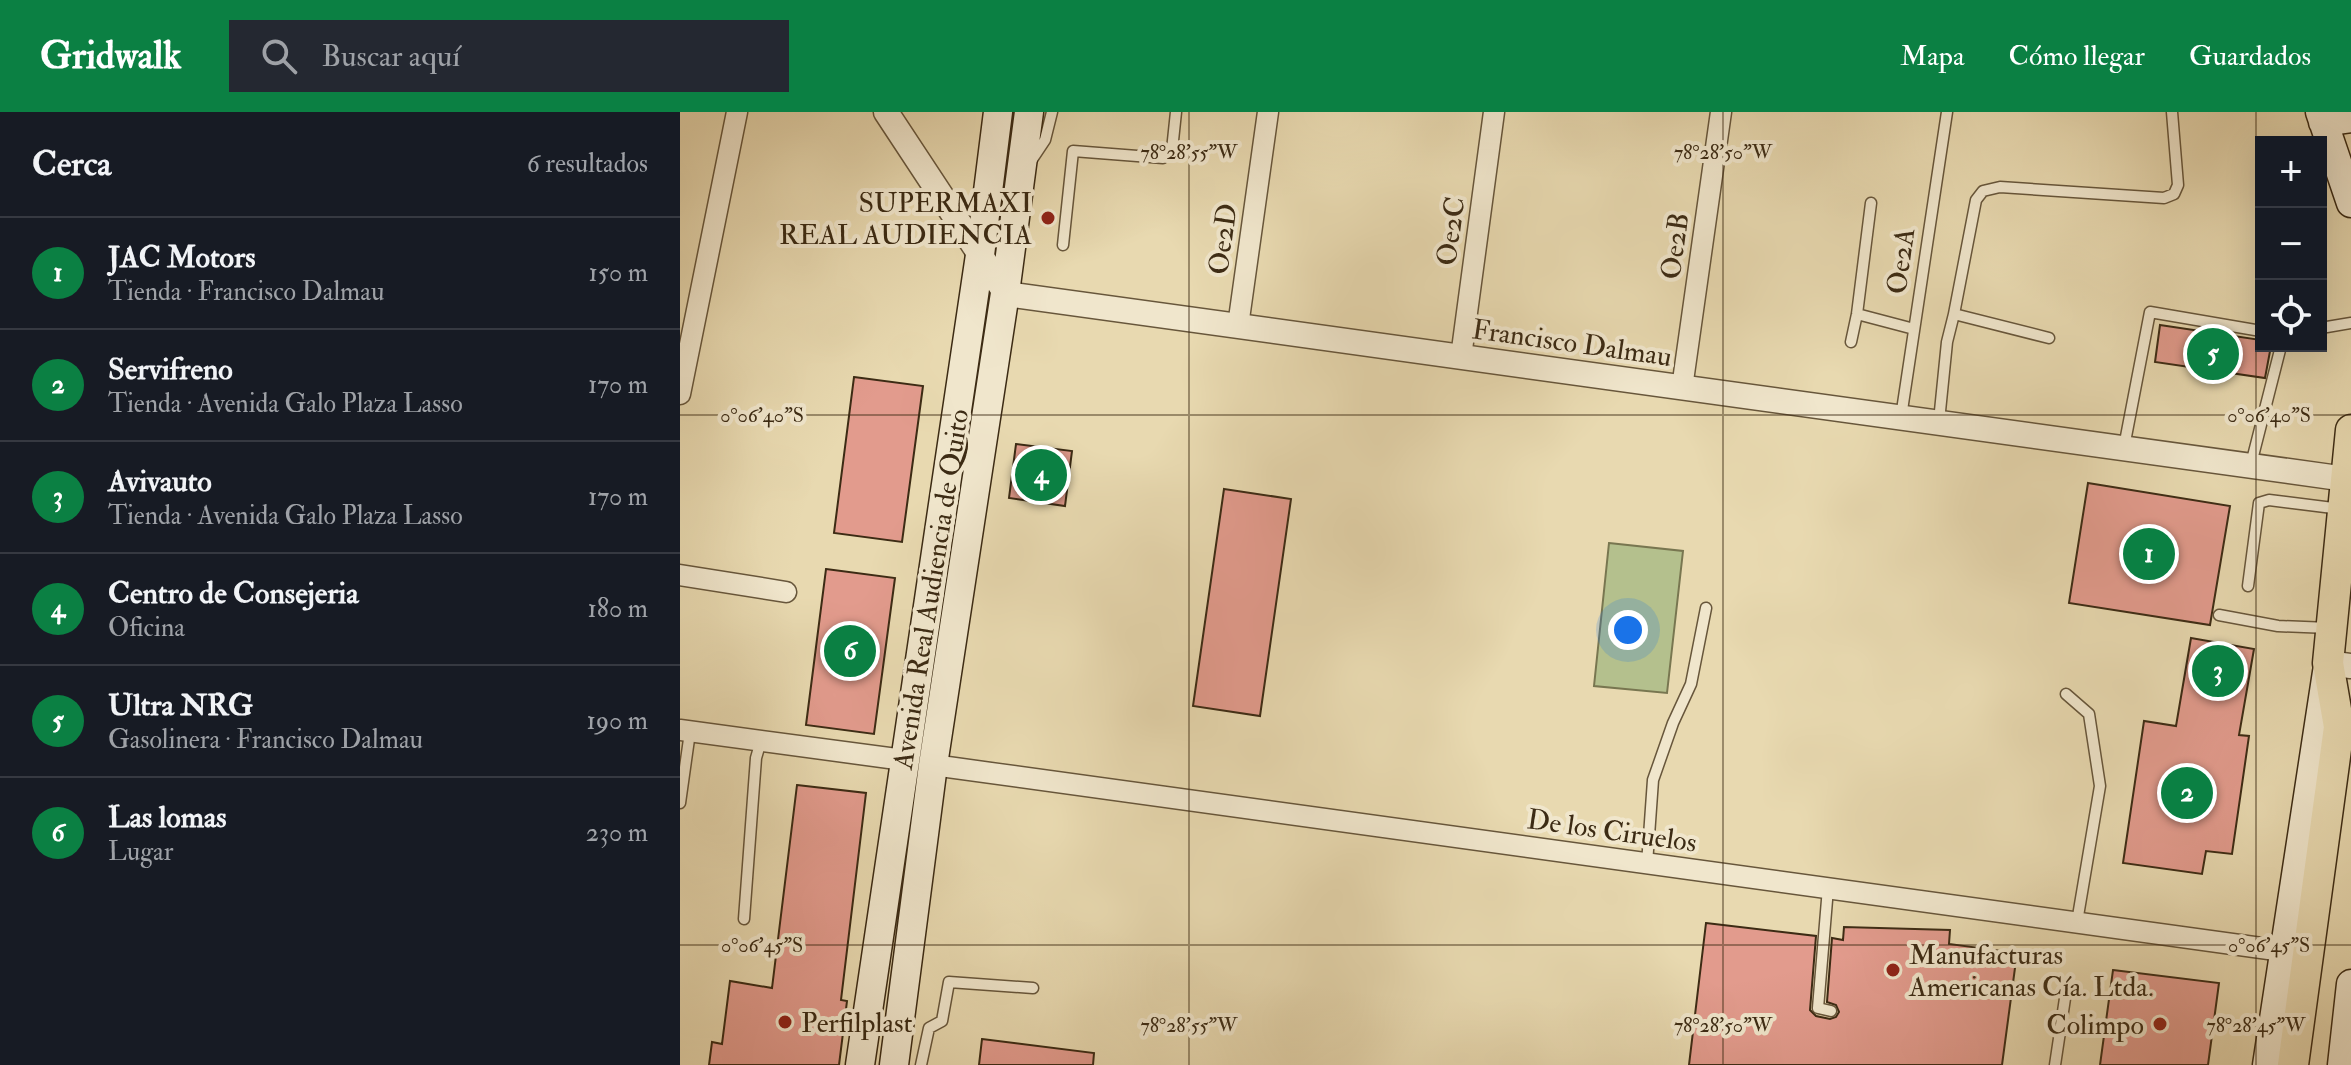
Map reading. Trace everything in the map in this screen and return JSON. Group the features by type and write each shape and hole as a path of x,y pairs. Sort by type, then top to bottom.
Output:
{"main road":[{"name":"Avenida Real Audiencia de Quito","path":"860,1065 980,255 998,112"},
{"name":"Avenida Real Audiencia de Quito","path":"894,1065 933,765 1005,293 1029,112"},
{"path":"2351,118 2321,117 2351,203"},
{"path":"2293,1065 2339,727 2340,664 2331,628 2351,430"},
{"path":"2267,1065 2283,951 2340,664"},
{"path":"2310,1065 2351,783"},
{"path":"2342,1065 2351,984"}],"street":[{"path":"680,394 737,112"},
{"path":"886,112 1005,293"},
{"name":"Oe2D","path":"1238,326 1268,112"},
{"name":"Oe2C","path":"1461,357 1494,112"},
{"name":"Oe2B","path":"1682,388 1721,112"},
{"name":"Francisco Dalmau","path":"1005,293 2346,479"},
{"path":"680,575 786,592"},
{"path":"685,731 904,760"},
{"name":"De los Ciruelos","path":"933,765 2283,951"}],"lane":[{"path":"1022,171 1035,158 1045,140 1052,112"},
{"path":"1063,245 1073,151 1163,158 1172,150 1176,112"},
{"name":"Oe2A","path":"1901,417 1947,112"},
{"path":"1939,423 1947,342 1976,200 1983,191 2000,187 2164,198 2174,194 2178,185 2172,112"},
{"path":"1851,342 1871,203"},
{"path":"2124,448 2150,312 2255,330"},
{"path":"1857,314 1914,329"},
{"path":"1954,314 2049,338"},
{"path":"2327,327 2351,323"},
{"path":"2251,466 2280,352"},
{"path":"2248,586 2259,503 2269,500 2343,509"},
{"path":"1647,864 1653,780 1691,684 1706,608"},
{"path":"2219,615 2278,626 2331,628"},
{"path":"2066,694 2089,714 2100,786 2077,922"},
{"path":"680,803 685,731"},
{"path":"744,919 756,758 761,741"},
{"path":"1828,888 1818,1008 1831,1011"},
{"path":"921,1065 929,1028 942,1021 949,982 1033,988"},
{"path":"2055,1065 2067,985"}],"green space":[{"path":"1609,543 1683,551 1667,693 1594,686"}],"building":[{"path":"2160,325 2255,339 2255,352 2270,352 2265,378 2155,362"},
{"path":"854,377 923,386 902,542 834,533"},
{"path":"1016,444 1072,451 1065,506 1009,498"},
{"path":"2088,483 2230,506 2210,625 2069,603"},
{"path":"1224,489 1291,499 1260,716 1193,706"},
{"path":"826,569 895,578 874,734 806,725"},
{"path":"2191,638 2254,649 2239,735 2249,736 2232,854 2206,851 2202,874 2123,863 2144,721 2176,726"},
{"path":"797,785 866,793 841,1000 847,1001 839,1065 709,1065 712,1042 722,1044 730,981 772,988"},
{"path":"1706,923 1816,936 1810,1010 1816,1016 1830,1019 1839,1012 1836,1005 1827,1002 1832,938 1843,940 1844,927 1950,930 1949,944 2017,953 2002,1065 1689,1065"},
{"name":"Colimpo","path":"2113,970 2219,983 2208,1065 2100,1065"},
{"path":"982,1039 1094,1053 1093,1065 979,1065"}],"place":[{"name":"SUPERMAXI REAL AUDIENCIA","path":"1048,218"},
{"name":"Ultra NRG","path":"2213,354"},
{"name":"Centro de Consejeria","path":"1041,475"},
{"name":"JAC Motors","path":"2149,554"},
{"name":"Las lomas","path":"850,651"},
{"name":"Avivauto","path":"2218,671"},
{"name":"Servifreno","path":"2187,793"},
{"name":"Manufacturas Americanas Cía. Ltda.","path":"1893,970"},
{"name":"Perfilplast","path":"785,1022"},
{"name":"Colimpo","path":"2160,1024"}]}
